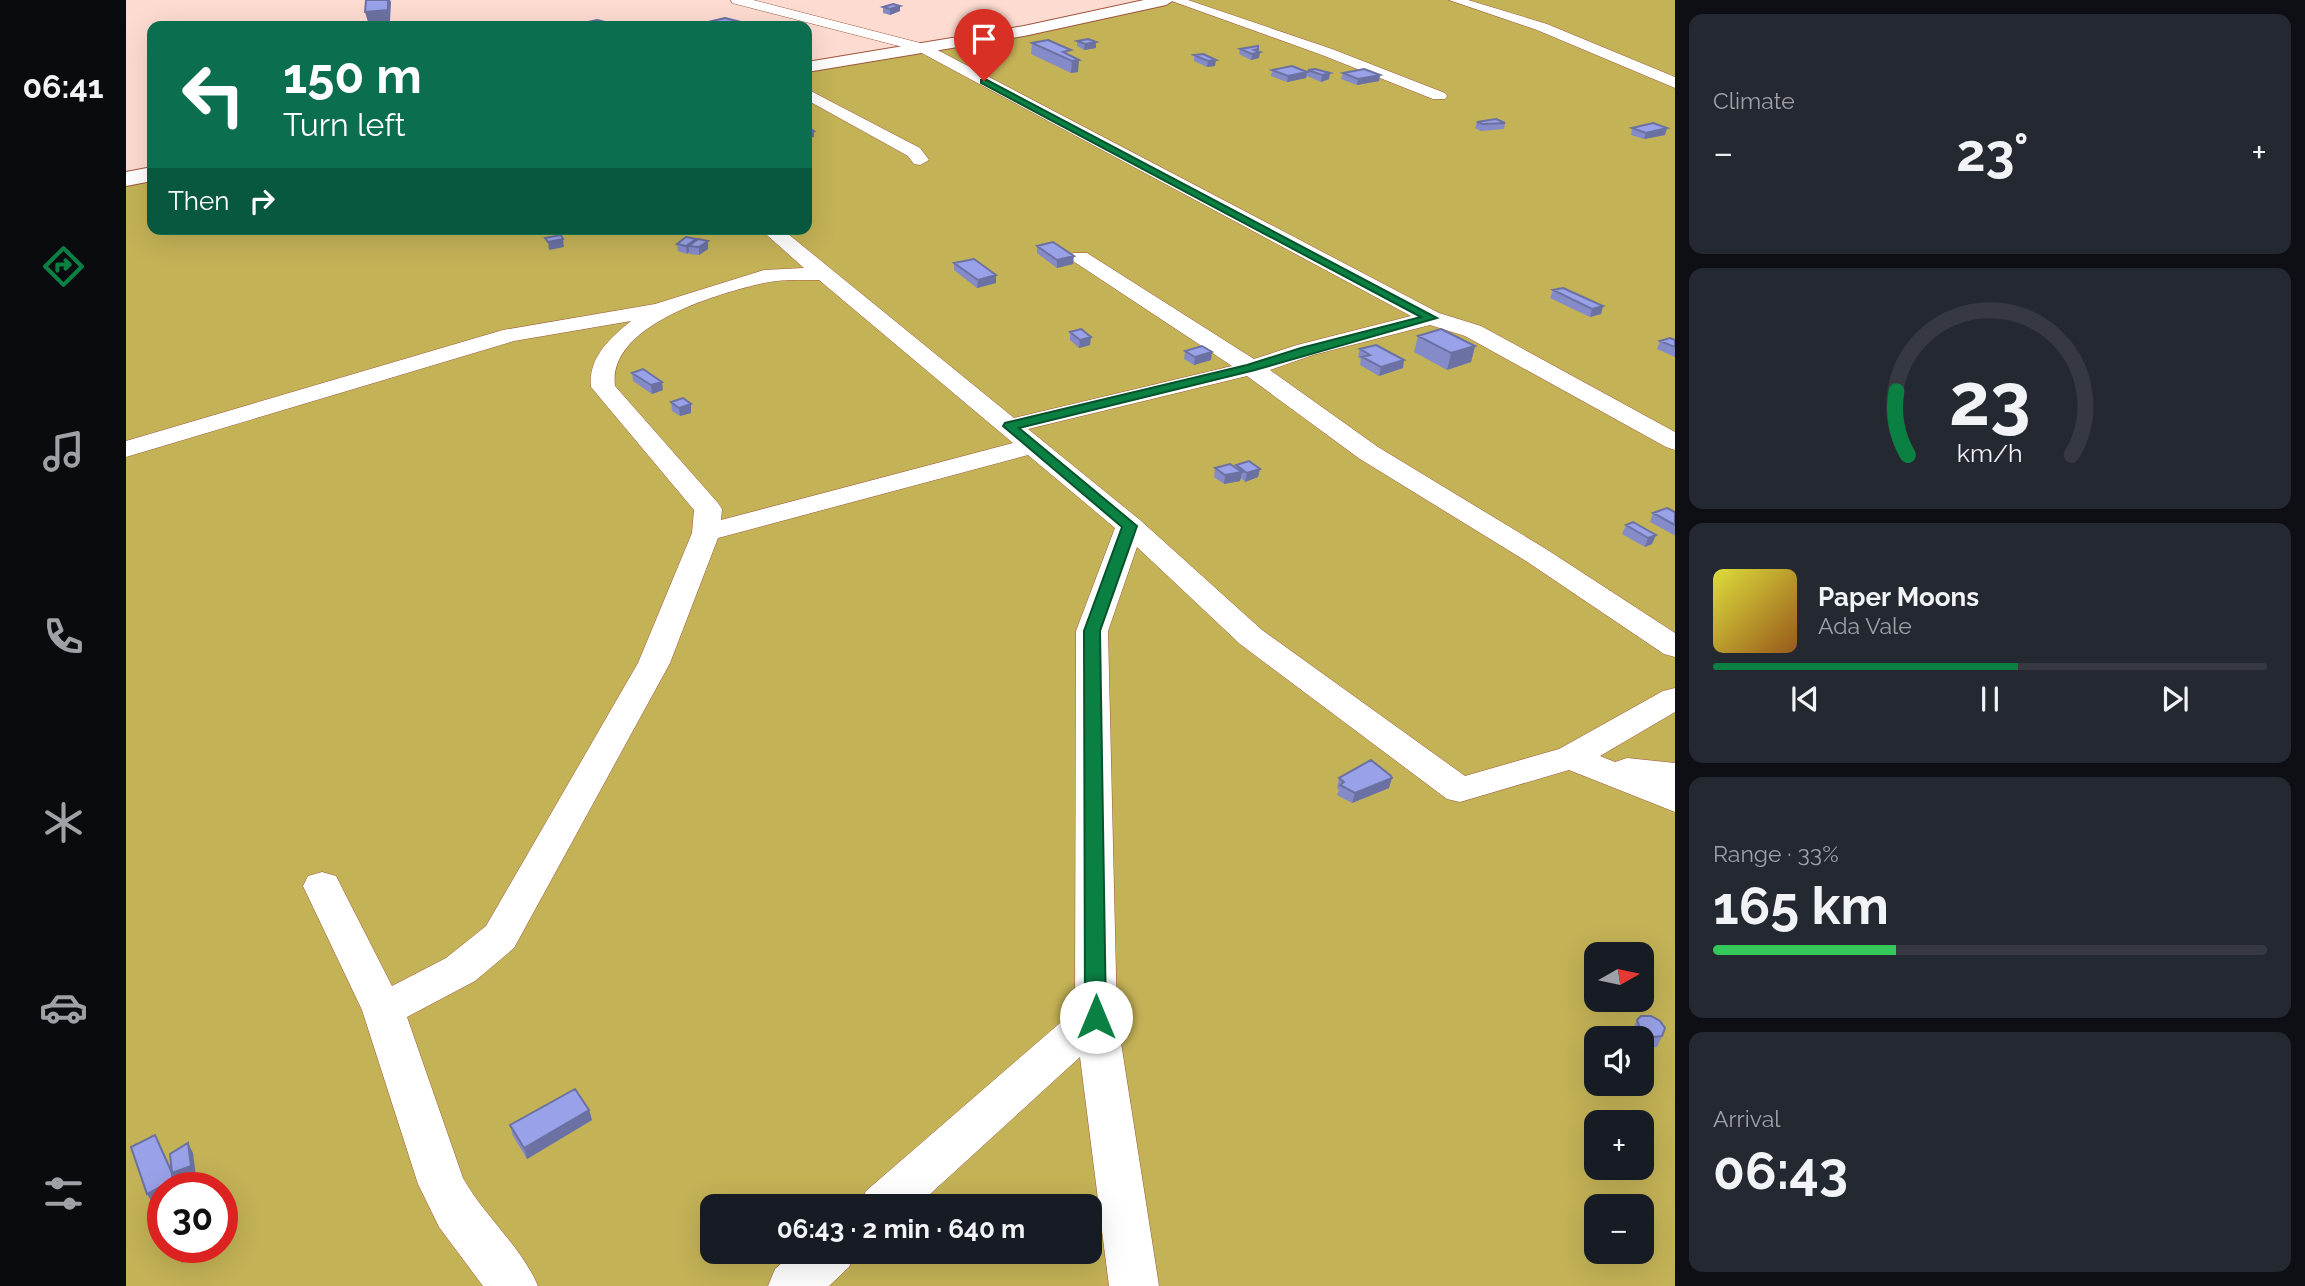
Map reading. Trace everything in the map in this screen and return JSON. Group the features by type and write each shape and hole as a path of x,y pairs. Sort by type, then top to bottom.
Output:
{"main road":[{"path":"812,65 1044,27 1167,0"},
{"path":"126,179 147,175"}],"street":[{"path":"737,0 923,48 1431,318 1474,331 1675,442"},
{"path":"1175,0 1276,34 1439,96"},
{"path":"1455,0 1542,27 1675,83"},
{"path":"812,97 914,152 920,160"},
{"path":"778,235 1130,526 1251,637 1460,790 1571,757 1675,698"},
{"path":"1080,257 1251,368 1370,453 1536,555 1675,647"},
{"path":"126,449 511,335 659,310 764,276 825,273"},
{"path":"383,1010 469,964 500,937 654,663 706,533 708,509 603,387 600,379 602,367 609,354 659,310"},
{"path":"706,533 1305,350 1431,318"},
{"path":"1130,526 1092,631 1096,1017 1134,1286"},
{"path":"1571,757 1627,770 1675,775"},
{"path":"1571,757 1675,800"},
{"path":"322,886 383,1010 442,1184 456,1211 513,1286"},
{"path":"897,1194 1096,1017"},
{"path":"793,1286 818,1264"}],"shaded area":[{"path":"1166,0 1675,0 1675,1286 126,1286 126,179 147,175 147,235 812,235 812,65 1024,31"}],"building":[{"path":"366,0 388,0 388,10 365,12"},
{"path":"893,4 900,6 890,9 883,7"},
{"path":"725,18 737,21 712,21"},
{"path":"1088,39 1096,42 1085,44 1077,41"},
{"path":"1048,40 1071,50 1063,52 1079,60 1072,61 1032,43"},
{"path":"1258,46 1258,49 1254,50 1260,52 1252,54 1240,49"},
{"path":"1203,54 1216,60 1208,61 1194,55"},
{"path":"1292,66 1307,72 1288,76 1272,70"},
{"path":"1364,69 1380,75 1358,79 1343,73"},
{"path":"1308,70 1330,73 1322,75"},
{"path":"1496,119 1505,123 1477,122"},
{"path":"1653,123 1667,128 1646,133 1632,128"},
{"path":"561,235 563,239 548,242 545,238"},
{"path":"686,237 696,239 686,246 677,244"},
{"path":"698,239 708,241 699,247 689,246"},
{"path":"1053,242 1074,256 1057,260 1037,246"},
{"path":"974,259 996,275 978,280 954,263"},
{"path":"1563,288 1603,306 1592,309 1553,290"},
{"path":"1081,329 1091,337 1080,340 1070,332"},
{"path":"1441,329 1475,346 1451,353 1418,336"},
{"path":"1670,338 1675,340 1675,347 1660,341"},
{"path":"1376,345 1404,360 1381,367 1362,357 1370,355 1360,349"},
{"path":"1202,346 1212,352 1195,357 1185,351"},
{"path":"643,369 662,382 651,385 632,373"},
{"path":"683,398 691,404 679,408 671,402"},
{"path":"1249,461 1260,469 1247,473 1236,465"},
{"path":"1230,464 1242,472 1225,475 1215,468"},
{"path":"1667,508 1675,512 1675,525 1653,513"},
{"path":"1633,522 1656,535 1648,538 1626,525"},
{"path":"1371,760 1392,778 1355,793 1340,785 1344,782 1339,778"},
{"path":"1641,1016 1651,1016 1660,1021 1665,1028 1662,1036 1654,1037 1654,1026 1639,1026 1637,1020"},
{"path":"575,1089 589,1110 524,1148 510,1125"},
{"path":"155,1135 172,1172 147,1172 147,1194 131,1147"},
{"path":"188,1143 191,1166 172,1172 170,1154"}],"route":[{"path":"984,81 1431,318 1305,350 1251,368 1010,426 1130,526 1092,631 1096,1017"}]}
